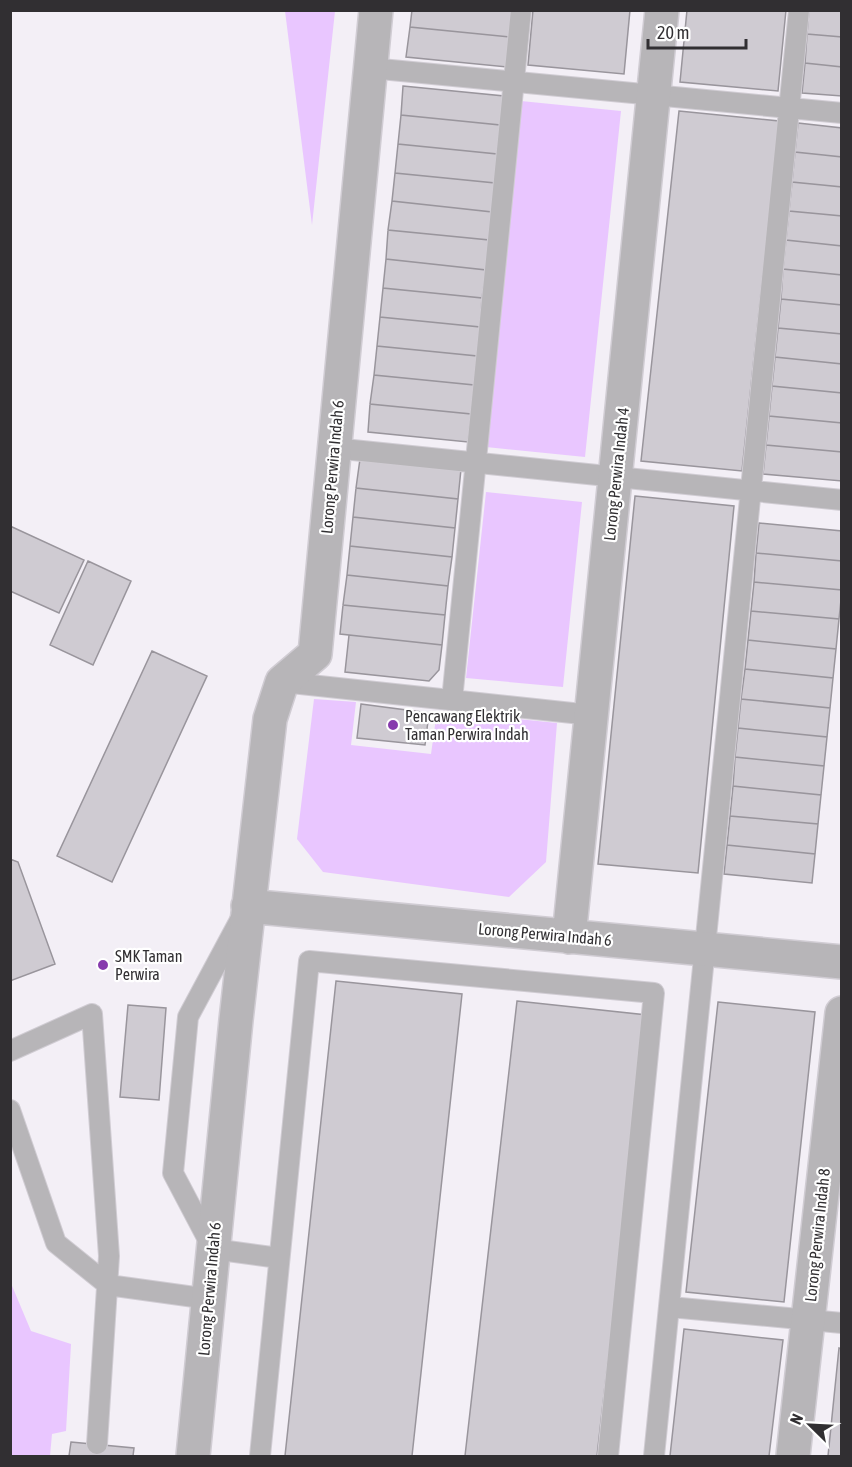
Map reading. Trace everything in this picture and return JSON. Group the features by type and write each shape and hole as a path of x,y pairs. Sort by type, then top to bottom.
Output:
{"street":[{"name":"Lorong Perwira Indah 6","path":"193,1456 248,906 270,719 282,682 315,654 376,10"},
{"name":"Lorong Perwira Indah 4","path":"569,937 662,10"},
{"name":"Lorong Perwira Indah 6","path":"248,906 842,962"},
{"name":"Lorong Perwira Indah 8","path":"793,1456 842,1013"}],"lane":[{"path":"452,700 521,10"},
{"path":"654,1456 799,10"},
{"path":"370,68 842,113"},
{"path":"333,448 842,500"},
{"path":"282,682 591,715"},
{"path":"248,906 188,1017 173,1173 213,1249 279,1258"},
{"path":"260,1456 309,961 654,993 608,1456"},
{"path":"10,1051 92,1014 109,1256 97,1444"},
{"path":"10,1110 56,1243 108,1285 209,1299"},
{"path":"670,1307 842,1323"}],"shaded area":[{"path":"285,11 335,11 312,225"},
{"path":"521,101 621,111 585,457 486,447"},
{"path":"486,492 582,502 563,687 466,678"},
{"path":"314,699 356,702 351,745 431,754 437,711 557,723 546,862 509,897 323,872 297,839"},
{"path":"10,1281 31,1331 71,1344 66,1431 52,1434 50,1456 11,1456"}],"building":[{"path":"412,10 513,10 510,37 410,27"},
{"path":"533,10 630,10 624,74 528,65"},
{"path":"687,10 786,10 778,91 680,82"},
{"path":"809,10 842,10 842,37 807,34"},
{"path":"410,27 510,37 507,67 406,57"},
{"path":"807,34 842,37 842,67 805,63"},
{"path":"805,63 842,67 842,96 802,93"},
{"path":"403,86 504,96 500,125 401,115"},
{"path":"679,111 779,121 742,471 641,461"},
{"path":"401,115 500,125 497,154 398,144"},
{"path":"798,123 842,128 842,157 795,152"},
{"path":"398,144 497,154 495,183 395,173"},
{"path":"795,152 842,157 842,187 792,182"},
{"path":"395,173 495,183 492,212 392,201"},
{"path":"792,182 842,187 842,216 789,211"},
{"path":"392,201 492,212 489,240 388,230"},
{"path":"789,211 842,216 842,246 786,240"},
{"path":"388,230 489,240 486,270 386,259"},
{"path":"786,240 842,246 842,275 783,269"},
{"path":"386,259 486,270 482,298 383,288"},
{"path":"783,269 842,275 842,305 781,299"},
{"path":"383,288 482,298 480,327 380,317"},
{"path":"781,299 842,305 842,334 778,328"},
{"path":"380,317 480,327 477,356 377,346"},
{"path":"778,328 842,334 842,364 775,357"},
{"path":"377,346 477,356 474,385 374,375"},
{"path":"775,357 842,364 842,393 772,386"},
{"path":"374,375 474,385 471,414 370,404"},
{"path":"772,386 842,393 842,423 769,416"},
{"path":"370,404 471,414 468,442 368,432"},
{"path":"769,416 842,423 842,452 766,445"},
{"path":"766,445 842,452 842,481 763,474"},
{"path":"360,459 461,469 458,499 356,488"},
{"path":"356,488 458,499 455,528 353,517"},
{"path":"635,496 734,506 698,873 598,864"},
{"path":"353,517 455,528 452,557 350,546"},
{"path":"759,523 842,531 842,561 756,553"},
{"path":"10,526 84,560 59,613 10,591"},
{"path":"350,546 452,557 448,586 347,575"},
{"path":"756,553 842,561 842,590 754,582"},
{"path":"88,561 131,581 93,665 50,645"},
{"path":"347,575 448,586 445,615 343,605"},
{"path":"754,582 842,590 839,619 751,611"},
{"path":"343,605 445,615 442,645 340,634"},
{"path":"751,611 839,619 836,649 748,640"},
{"path":"349,635 442,645 439,670 429,681 345,672"},
{"path":"748,640 836,649 833,678 745,669"},
{"path":"152,651 207,676 112,882 57,856"},
{"path":"745,669 833,678 830,708 741,699"},
{"path":"741,699 830,708 827,737 738,728"},
{"name":"Pencawang Elektrik Taman Perwira Indah","path":"361,704 429,713 425,745 357,738"},
{"path":"738,728 827,737 824,766 735,757"},
{"path":"735,757 824,766 821,795 733,786"},
{"path":"733,786 821,795 818,824 730,816"},
{"path":"730,816 818,824 815,854 727,845"},
{"path":"727,845 815,854 812,883 724,874"},
{"path":"10,859 18,862 55,964 10,981"},
{"path":"336,981 462,994 412,1456 285,1456"},
{"path":"517,1001 647,1015 597,1456 465,1456"},
{"path":"718,1002 815,1012 784,1302 686,1292"},
{"path":"128,1005 166,1008 159,1100 120,1097"},
{"path":"684,1329 783,1340 769,1456 670,1456"},
{"path":"839,1348 842,1349 842,1456 828,1456"},
{"path":"71,1442 134,1448 133,1456 69,1456"}],"place":[{"name":"Pencawang Elektrik Taman Perwira Indah","path":"393,725"},
{"name":"SMK Taman Perwira","path":"103,965"}]}
